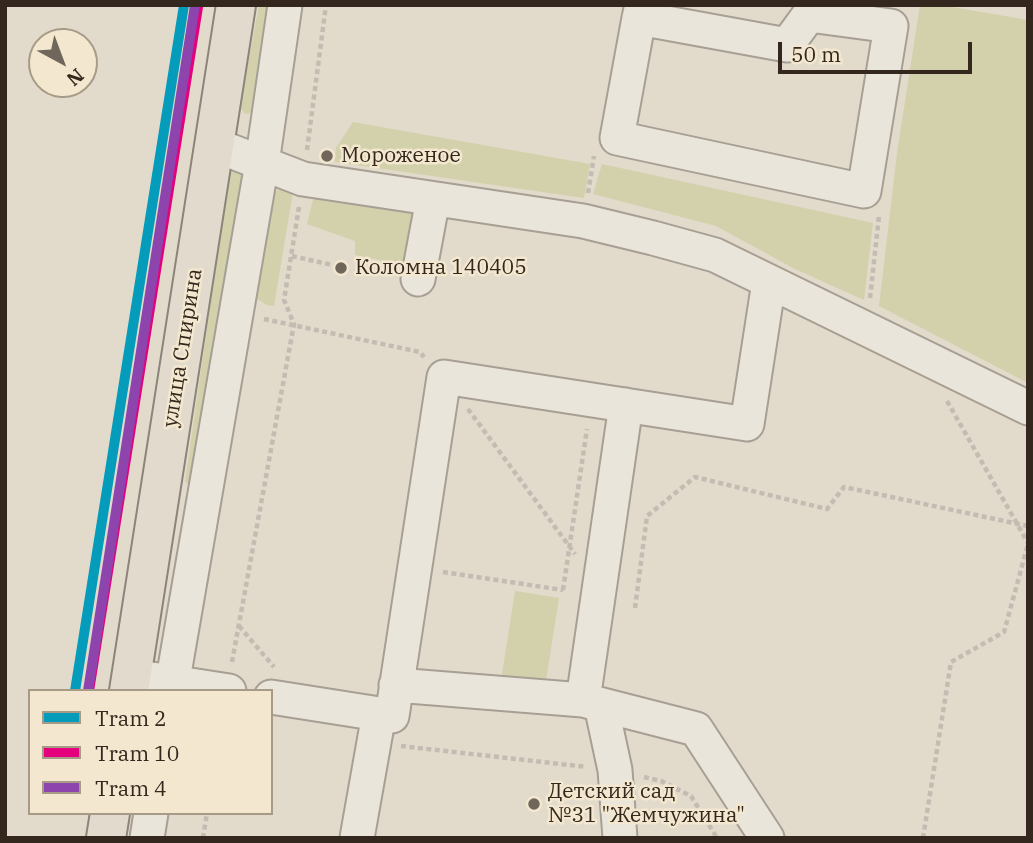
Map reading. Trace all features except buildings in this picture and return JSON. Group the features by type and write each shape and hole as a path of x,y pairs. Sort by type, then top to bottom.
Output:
{"main road":[{"name":"улица Спирина","path":"130,683 236,5"},
{"path":"106,838 110,815"}],"street":[{"path":"172,686 262,163 285,5"},
{"path":"640,12 787,45 809,15 891,26 864,191 618,138 640,12"},
{"path":"215,145 303,179 583,221 715,256 1028,408"},
{"path":"418,279 433,199"},
{"path":"357,838 376,729 392,716 444,377 747,424 769,282"},
{"path":"620,838 615,770 592,702 598,592 626,405"},
{"path":"130,683 206,689"},
{"path":"396,685 592,702 696,729 767,838"},
{"path":"287,700 376,729"},
{"path":"147,838 151,815"}],"path":[{"path":"228,689 294,324 284,300 326,5"},
{"path":"586,202 592,168"},
{"path":"870,300 876,245"},
{"path":"292,256 337,266"},
{"path":"235,314 294,324 419,352 444,377 569,546 598,592"},
{"path":"923,357 1028,544 1004,632 951,662 923,838"},
{"path":"563,590 592,400"},
{"path":"635,608 647,516 695,477 827,509 844,487 1028,526"},
{"path":"415,568 563,590 598,592"},
{"path":"238,625 287,700"},
{"path":"376,729 615,770 661,781 691,796 717,838"},
{"path":"203,838 207,815"}],"green space":[{"path":"259,5 273,5 255,104 250,113 245,114 240,106"},
{"path":"920,5 940,5 1028,20 1028,383 879,306 897,153"},
{"path":"353,122 590,164 584,198 335,162 336,148"},
{"path":"602,164 873,223 864,300 795,269 716,226 593,194"},
{"path":"236,167 247,176 191,486 185,482 229,174"},
{"path":"287,187 293,192 274,306 257,299 255,293 270,199 279,188"},
{"path":"315,192 406,209 415,215 410,256 399,264 355,255 355,241 307,224"},
{"path":"515,591 559,598 545,687 501,680"}],"tram line":[{"name":"2","path":"75,689 184,5"},
{"name":"4","path":"88,689 195,5"},
{"name":"10","path":"89,689 198,7"}],"place":[{"name":"Мороженое","path":"327,156"},
{"name":"Коломна 140405","path":"341,268"},
{"name":"Детский сад №31 \"Жемчужина\"","path":"534,804"}]}
